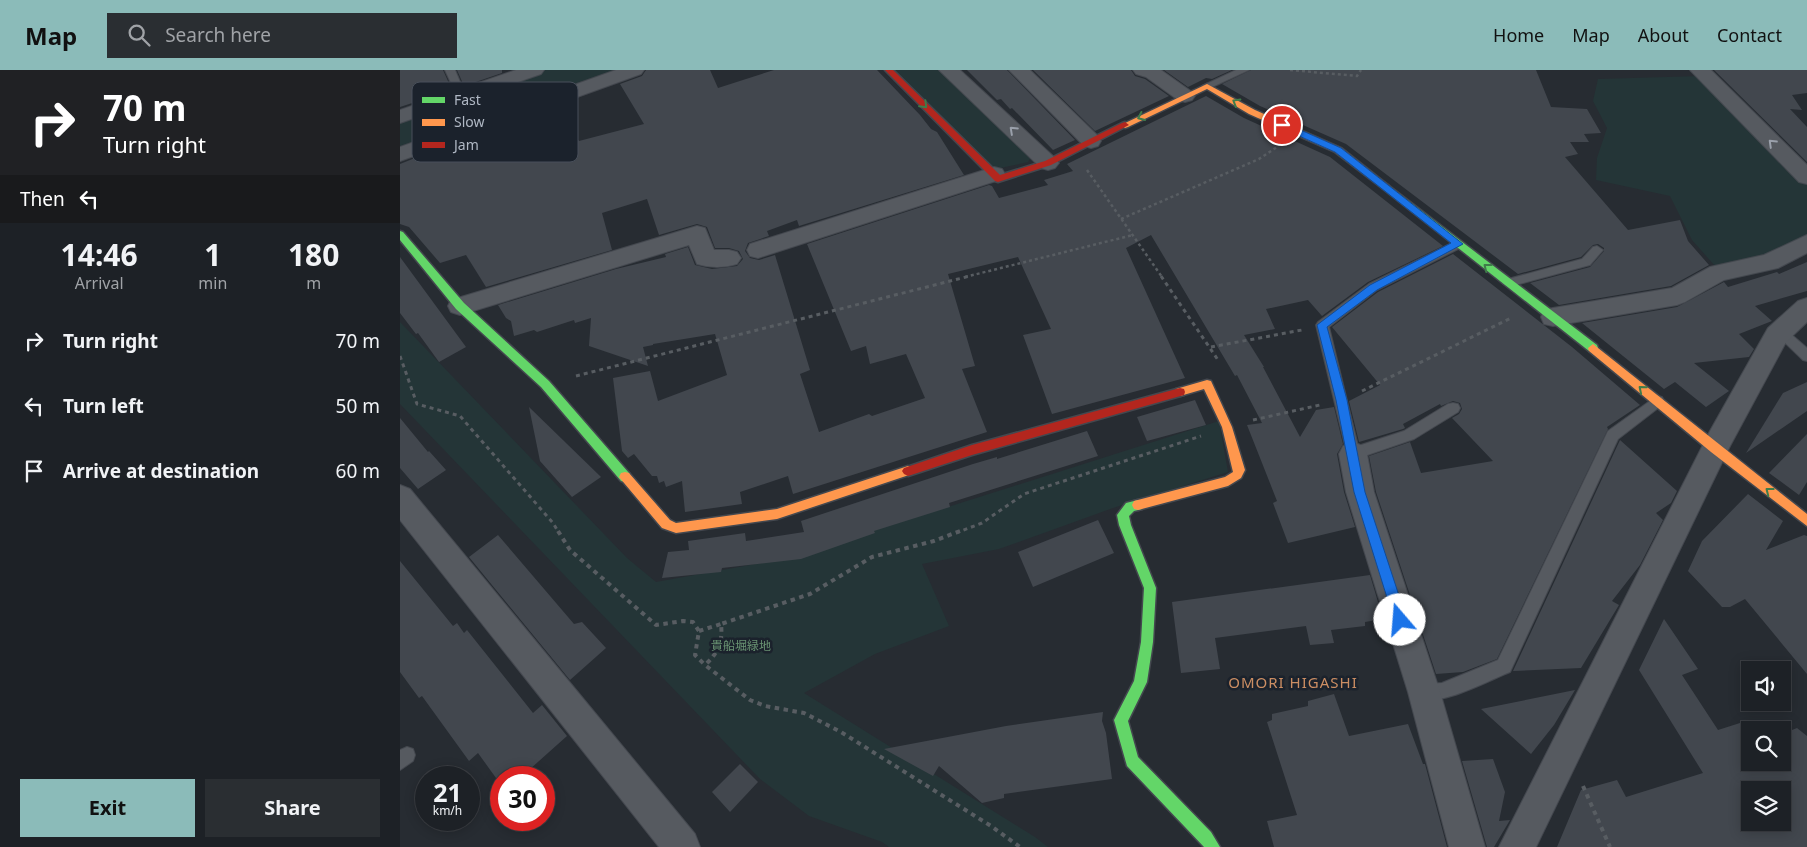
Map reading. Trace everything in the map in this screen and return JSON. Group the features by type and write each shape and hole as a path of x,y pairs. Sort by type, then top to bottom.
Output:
{"street":[{"path":"500,82 534,70"},
{"path":"578,90 634,70"},
{"path":"890,70 998,179 1048,163 1208,86 1252,112 1338,150 1545,310 1715,449 1807,521"},
{"path":"949,70 1048,163"},
{"path":"1019,70 1091,141"},
{"path":"1143,70 1153,73 1185,96"},
{"path":"1700,70 1807,177"},
{"path":"400,118 412,114"},
{"path":"400,154 412,150"},
{"path":"758,250 994,174"},
{"path":"400,234 460,306 545,384 666,524 676,528 778,514 972,450 1207,384 1228,428 1239,470 1233,478 1130,506 1123,514 1125,525 1150,588 1147,642 1140,682 1121,720 1132,761 1154,775 1206,837 1216,844"},
{"path":"460,306 697,234 705,258 729,258"},
{"path":"1545,310 1677,296 1718,273 1770,262 1807,243"},
{"path":"1517,847 1715,449 1777,335 1807,307"},
{"path":"1353,454 1360,492 1424,692 1467,847"},
{"path":"400,498 682,847"}],"lane":[{"path":"450,70 455,82"},
{"path":"1208,86 1244,70"},
{"path":"1452,408 1409,435 1353,454 1322,325 1373,287 1458,244"},
{"path":"1508,283 1586,262 1597,250"},
{"path":"1781,332 1807,356"},
{"path":"1424,692 1442,691 1504,666 1613,434 1657,401"}],"path":[{"path":"1290,70 1356,76 1361,70"},
{"path":"1121,219 1259,160 1298,132"},
{"path":"1073,151 1211,347 1222,366 1226,379 1207,384"},
{"path":"545,384 1133,235"},
{"path":"1246,422 1341,400 1444,352 1545,310"},
{"path":"1211,347 1296,332 1322,325"},
{"path":"400,356 417,404 460,416 553,523 570,550 656,624 683,621 693,622 699,631 695,655 705,665 750,700 765,706 804,713 841,732 991,826 1020,847"},
{"path":"699,631 810,594 872,557 934,541 982,523 1024,494 1228,428"},
{"path":"705,665 715,657 722,645 721,624"},
{"path":"1566,749 1610,847"}],"green space":[{"path":"541,70 623,70 578,86 578,82 505,82"},
{"path":"894,70 945,70 1032,155 1028,162 996,169"},
{"path":"1701,76 1807,183 1807,234 1778,252 1715,266 1692,240 1670,196 1596,180 1597,158 1607,128 1593,101 1598,79"},
{"path":"412,113 412,143 400,147 400,117"},
{"name":"貴船堀緑地","path":"400,322 627,558 656,582 784,559 1219,421 1228,472 1113,508 999,549 922,564 949,626 875,654 804,693 1035,837 1048,847 889,847 882,842 809,816 760,779 400,404"}],"building":[{"path":"400,70 443,70 448,82 412,82 412,103 400,107"},
{"path":"457,70 502,70 502,73 476,82 462,82"},
{"path":"646,70 710,70 718,88 774,70 877,70 931,129 937,132 964,175 799,226 797,220 767,231 769,236 748,243 745,251 750,258 759,260 775,255 810,370 800,374 819,432 869,414 872,416 925,398 906,354 870,364 866,346 851,351 807,244 989,185 992,186 999,198 1048,185 1044,180 1073,171 1067,164 1206,96 1244,118 1330,157 1443,246 1368,282 1322,316 1308,300 1266,309 1275,329 1244,335 1264,367 1300,437 1316,410 1334,407 1343,444 1337,454 1344,492 1355,527 1288,543 1273,503 1277,501 1247,425 1262,423 1237,375 1235,376 1151,235 1126,248 1185,378 1052,414 1023,335 1051,329 1018,257 948,274 975,366 962,369 987,432 793,494 788,476 740,492 742,504 685,512 682,481 666,487 664,481 659,483 657,476 652,476 634,454 628,458 622,451 613,378 650,371 658,401 727,375 715,334 643,347 648,366 589,346 591,318 575,323 574,320 537,332 534,330 514,336 511,321 506,318 498,305 616,269 666,257 665,254 688,247 695,265 712,269 737,266 743,259 739,251 729,248 715,248 707,227 697,224 659,235 647,199 602,213 612,250 486,287 466,255 440,263 409,227 400,224 400,164 412,159 412,162 578,162 578,140 579,141 644,124 620,84 642,76"},
{"path":"967,70 1007,70 1075,140 1053,150 1012,108 1010,109 1001,99 997,100"},
{"path":"1033,70 1131,70 1135,76 1145,79 1169,96 1095,131"},
{"path":"1164,70 1232,70 1212,79 1206,78 1188,87"},
{"path":"1251,70 1536,70 1551,107 1587,109 1601,133 1584,134 1589,142 1570,142 1578,154 1565,157 1628,230 1680,220 1688,241 1709,265 1671,286 1559,305 1530,283 1590,267 1604,251 1604,248 1598,244 1593,245 1581,257 1518,274 1346,144 1260,106 1222,84"},
{"path":"1714,70 1807,70 1807,93 1792,95 1802,110 1790,109 1807,127 1807,162"},
{"path":"1453,254 1572,347 1640,405 1607,427 1608,429 1497,659 1463,672 1436,674 1376,492 1369,456 1410,442 1421,473 1493,461 1452,418 1459,414 1462,409 1460,403 1453,401 1441,406 1440,404 1403,424 1405,428 1403,429 1359,442 1349,401 1380,385 1332,327 1378,292"},
{"path":"400,257 466,347 439,362 418,333 416,334 400,313"},
{"path":"1807,262 1807,291 1755,306 1772,321 1739,334 1754,349 1749,357 1694,363 1729,391 1706,407 1675,382 1664,389 1582,323 1677,307 1724,282 1728,287 1777,272 1779,274"},
{"path":"1807,382 1807,411 1746,453 1783,393"},
{"path":"1195,400 1206,425 1147,441 1137,417"},
{"path":"529,407 601,477 572,497 540,461"},
{"path":"400,418 428,452 446,470 418,489 400,468"},
{"path":"1087,431 1098,456 949,503 950,507 874,531 875,533 801,559 722,568 721,572 662,578 668,552 689,550 688,541 745,533 746,541 804,532 801,521 973,464 997,457 997,459"},
{"path":"1807,434 1807,482 1799,495 1769,473"},
{"path":"1620,440 1677,491 1671,503 1656,513 1663,520 1640,565 1612,601 1619,605 1581,668 1513,671"},
{"path":"1748,494 1783,521 1766,550 1804,535 1807,536 1807,674 1745,599 1730,607 1722,607 1688,571 1702,541"},
{"path":"1098,520 1114,553 1033,587 1018,552"},
{"path":"498,535 574,624 582,622 606,648 570,680 469,557"},
{"path":"400,561 453,626 457,623 464,633 467,630 533,713 542,705 567,736 533,766 490,766 490,770 478,753 469,761 422,696 419,698 400,672"},
{"path":"1370,575 1383,619 1365,622 1365,626 1331,630 1334,643 1310,645 1306,626 1215,638 1220,669 1181,673 1172,602"},
{"path":"1664,619 1698,669 1682,675 1718,730 1740,723 1741,724 1741,771 1791,771 1791,729 1797,728 1807,736 1807,847 1557,847 1581,790 1617,780 1626,797 1703,773 1639,670"},
{"path":"1575,690 1554,725 1531,754 1481,709"},
{"path":"1334,694 1349,736 1408,724 1423,764 1425,764 1447,847 1274,847 1267,821 1297,815 1267,722 1272,720 1272,714 1308,706 1308,701"},
{"path":"1103,712 1102,721 1106,733 1112,779 1004,794 1004,798 982,803 939,766 933,776 884,749 1006,726"},
{"path":"1493,759 1505,792 1499,821 1510,820 1494,847 1487,847 1462,761"},
{"path":"740,764 758,782 730,812 712,792"}],"traffic: fast":[{"path":"1385,186 1593,348"},
{"path":"400,234 460,306 545,384 625,477"},
{"path":"1138,505 1130,507 1123,515 1125,525 1150,588 1147,642 1140,682 1121,720 1132,761 1206,837 1213,847"}],"traffic: slow":[{"path":"1125,125 1207,86 1252,112 1338,150 1385,186"},
{"path":"1593,348 1715,449 1807,521"},
{"path":"1138,505 1228,481 1237,475 1239,470 1227,427 1207,384 1180,392"},
{"path":"625,477 666,524 676,528 777,514 908,471"}],"traffic: jam":[{"path":"889,70 998,179 1048,163 1125,125"},
{"path":"908,471 972,450 1180,392"}],"district":[{"name":"OMORI HIGASHI","path":"1293,683"}],"route":[{"path":"1282,125 1338,150 1458,244 1373,287 1322,325 1341,400 1360,492 1400,620"}]}
